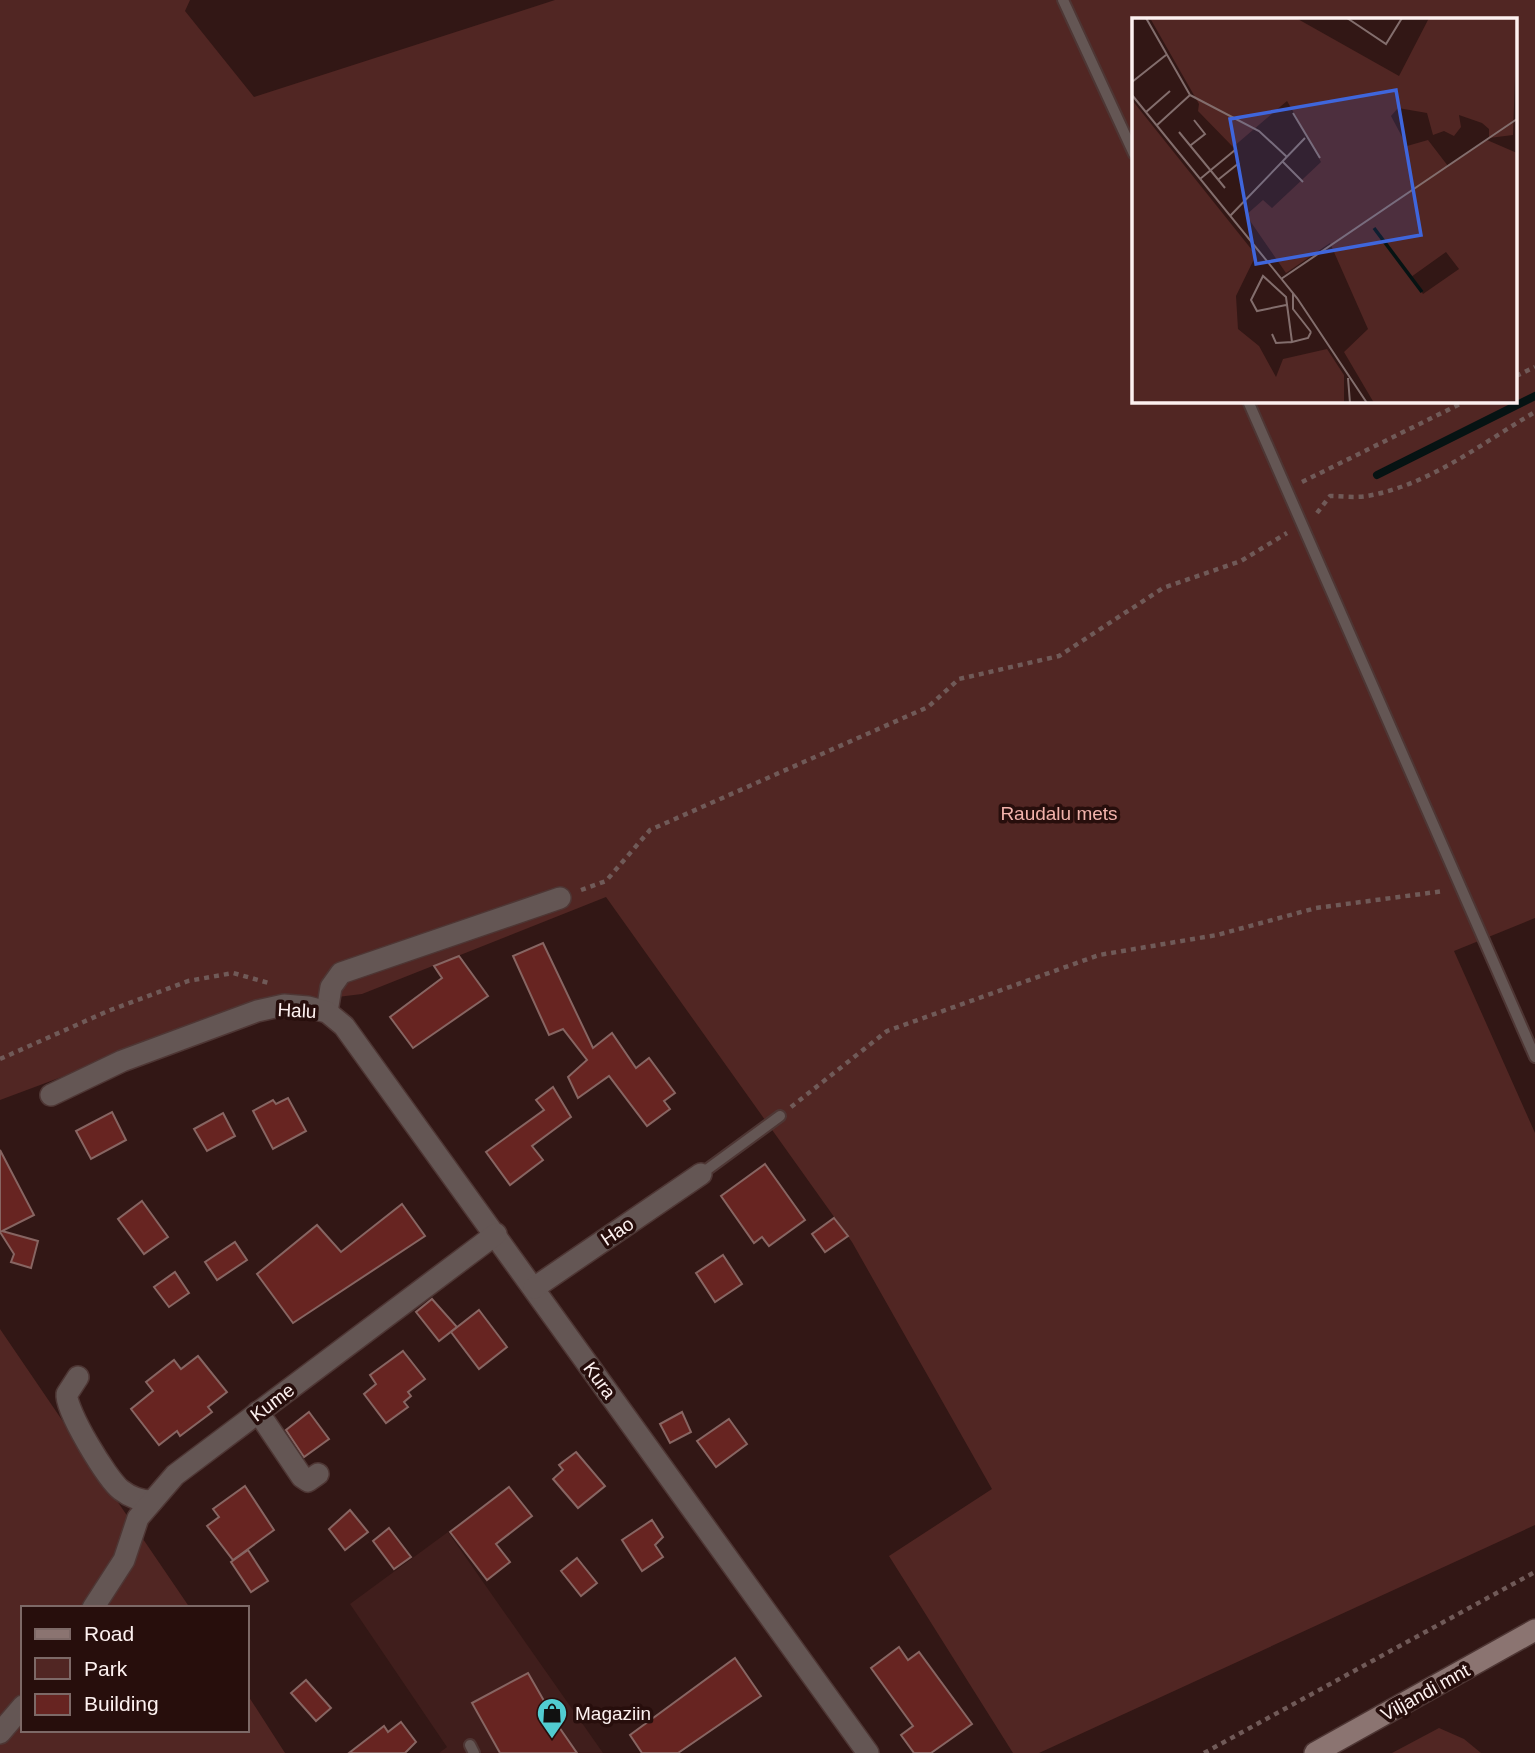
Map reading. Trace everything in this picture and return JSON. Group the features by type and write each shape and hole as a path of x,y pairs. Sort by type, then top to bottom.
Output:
{"main road":[{"name":"Viljandi mnt","path":"1315,1753 1535,1630"}],"street":[{"name":"Halu","path":"51,1095 122,1061 257,1011 294,1006 327,1012 331,987 341,973 560,898"},
{"name":"Kura","path":"327,1012 344,1026 496,1234 868,1753"},
{"name":"Hao","path":"534,1288 701,1174"},
{"name":"Kume","path":"94,1606 124,1560 138,1518 175,1475 496,1234"},
{"path":"78,1377 67,1394 71,1412 117,1486 134,1497 152,1501"},
{"path":"258,1412 302,1478 308,1481 318,1474"},
{"path":"0,1733 21,1708"}],"lane":[{"path":"1063,0 1132,150"},
{"path":"1248,402 1535,1057"},
{"path":"701,1174 780,1116"}],"path":[{"path":"1518,375 1535,367"},
{"path":"1288,489 1464,402"},
{"path":"560,898 606,881 650,830 928,707 960,679 1059,656 1163,588 1241,561 1313,518 1330,496 1366,496 1420,480 1462,458 1535,412"},
{"path":"780,1116 847,1059 887,1031 1099,955 1217,935 1316,908 1461,888"},
{"path":"0,1059 108,1011 188,981 233,973 277,985 294,1006"},
{"path":"1204,1753 1535,1572"}],"shaded area":[{"path":"448,1532 603,1753 439,1753 447,1747 350,1604"}],"green space":[{"name":"Raudalu mets","path":"0,0 190,0 185,11 254,97 555,0 1535,0 1535,918 1454,951 1535,1133 1535,1525 1039,1753 1013,1753 889,1556 992,1489 852,1242 606,897 362,994 321,999 276,997 0,1100"},
{"path":"0,1329 189,1606 21,1606 21,1732 248,1732 248,1696 285,1753 0,1753"},
{"path":"1439,1728 1464,1739 1481,1753 1392,1753"}],"building":[{"path":"543,943 593,1048 612,1033 636,1068 649,1058 675,1093 664,1101 670,1109 647,1126 609,1076 578,1098 568,1077 587,1060 563,1029 549,1035 513,956"},
{"path":"459,956 488,996 413,1048 390,1017 442,978 434,966"},
{"path":"553,1087 571,1117 532,1146 543,1160 510,1185 486,1152 544,1110 536,1100"},
{"path":"288,1098 306,1131 273,1149 253,1111 273,1100 276,1104"},
{"path":"112,1112 126,1140 91,1159 76,1131"},
{"path":"223,1113 235,1136 207,1151 194,1129"},
{"path":"0,1150 34,1215 2,1231 38,1241 31,1268 11,1262 14,1254 0,1232"},
{"path":"765,1164 805,1220 769,1246 762,1237 754,1243 721,1196"},
{"path":"142,1201 168,1237 144,1254 118,1219"},
{"path":"402,1204 425,1236 293,1323 257,1274 317,1225 341,1252"},
{"path":"834,1218 848,1236 825,1252 812,1234"},
{"path":"235,1242 247,1260 217,1280 205,1262"},
{"path":"723,1255 742,1284 715,1302 696,1273"},
{"path":"175,1272 189,1293 169,1307 154,1287"},
{"path":"432,1299 457,1327 439,1341 416,1312"},
{"path":"479,1310 507,1347 479,1369 451,1332"},
{"path":"403,1351 425,1379 408,1392 411,1396 404,1402 408,1407 386,1423 364,1394 376,1384 370,1375"},
{"path":"198,1356 227,1392 208,1407 212,1412 180,1436 177,1431 159,1445 131,1409 153,1391 146,1382 174,1360 181,1369"},
{"path":"309,1412 329,1439 304,1457 286,1430"},
{"path":"682,1412 691,1432 670,1443 660,1424"},
{"path":"729,1419 747,1444 716,1467 697,1441"},
{"path":"576,1452 605,1486 578,1508 553,1479 563,1470 559,1465"},
{"path":"245,1486 274,1530 233,1560 207,1526 219,1517 213,1509"},
{"path":"509,1487 532,1516 496,1544 510,1562 487,1580 450,1532"},
{"path":"350,1510 368,1532 345,1550 329,1529"},
{"path":"652,1520 663,1537 655,1545 663,1557 642,1571 622,1540"},
{"path":"389,1528 411,1557 394,1569 373,1541"},
{"path":"248,1550 268,1581 251,1592 231,1562"},
{"path":"577,1558 597,1583 581,1596 561,1571"},
{"path":"899,1647 908,1660 919,1652 972,1724 931,1753 914,1753 901,1735 913,1726 871,1668"},
{"path":"735,1658 761,1696 678,1753 642,1753 630,1735"},
{"path":"528,1673 577,1753 500,1753 472,1703"},
{"path":"306,1680 331,1708 316,1721 291,1693"},
{"path":"401,1722 416,1742 405,1753 349,1753 384,1726 388,1732"}],"waterway":[{"path":"1377,475 1535,396"}],"place":[{"name":"Magaziin","path":"552,1740"}]}
